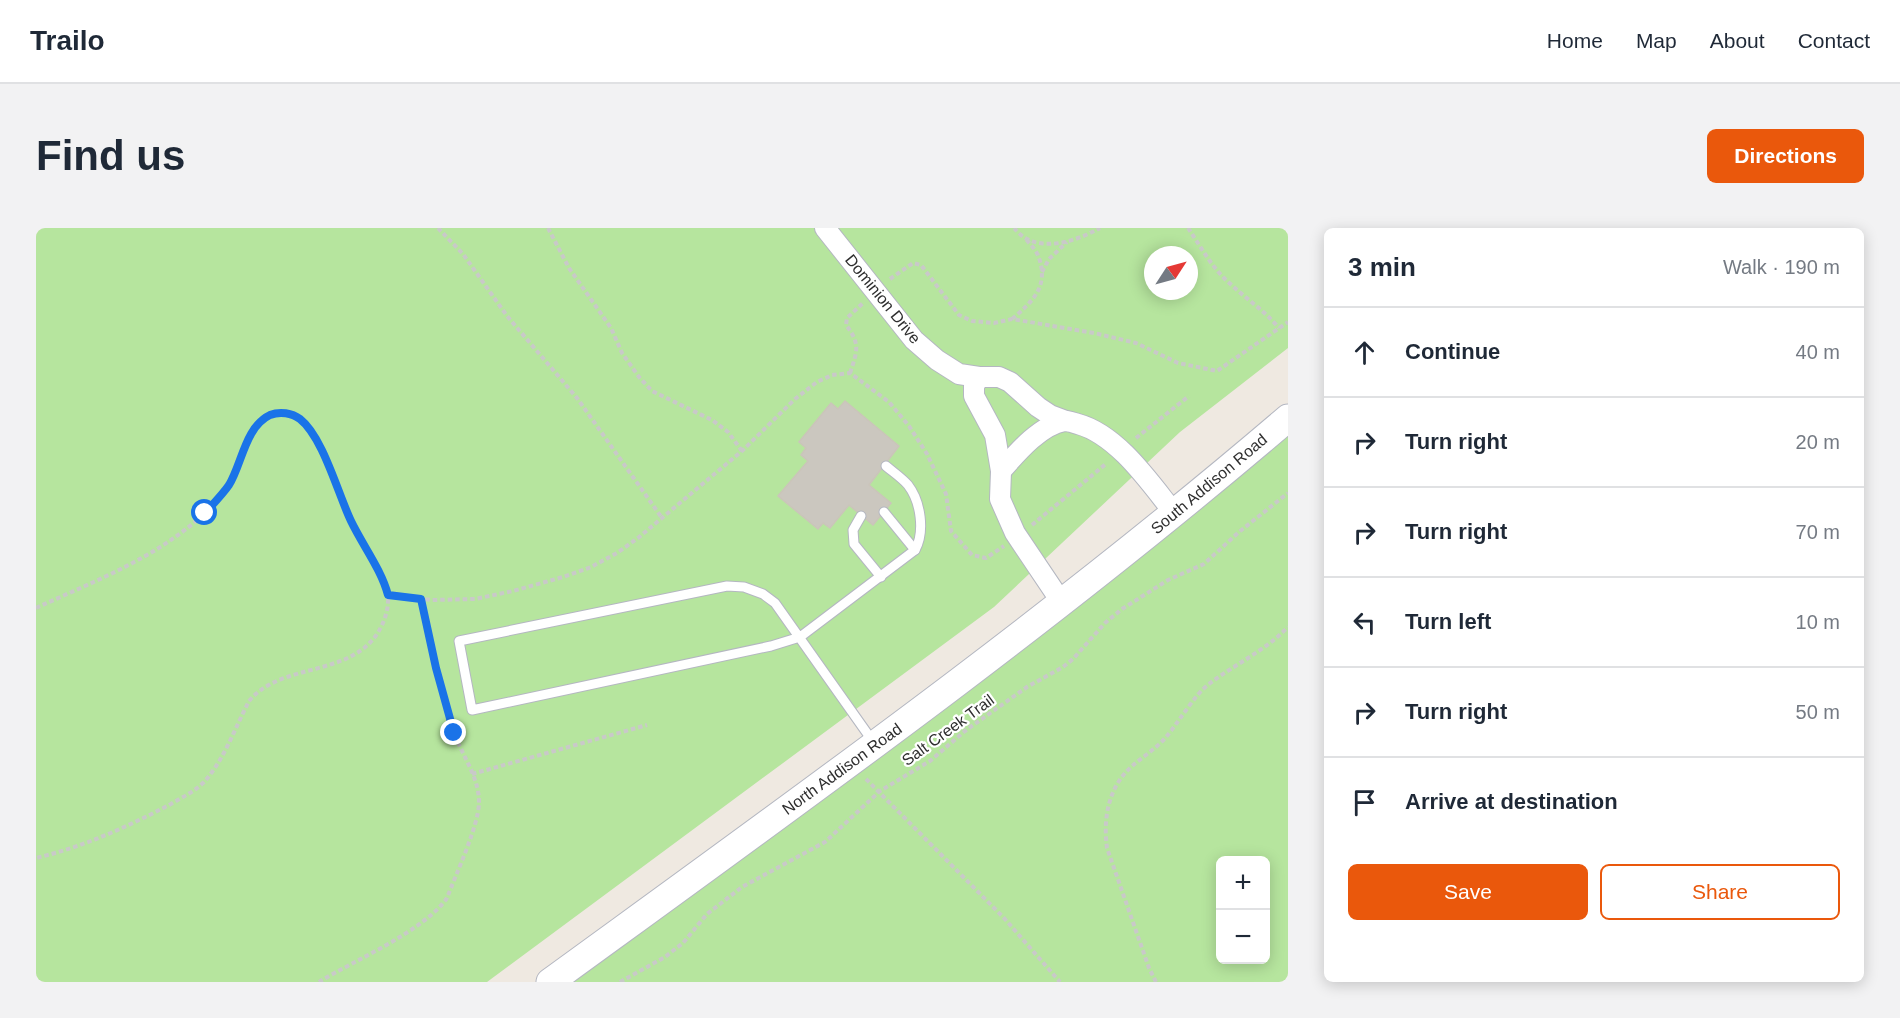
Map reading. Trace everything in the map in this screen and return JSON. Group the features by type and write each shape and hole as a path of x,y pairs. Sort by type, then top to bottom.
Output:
{"street":[{"name":"Dominion Drive","path":"825,228 914,340 937,360 958,374 999,377 1010,382 1050,415 1086,426 1103,436 1122,452 1175,514"},
{"path":"979,377 974,386 974,396 994,435 1001,471 1000,499 1015,533 1062,603"},
{"name":"South Addison Road","path":"1130,549 1288,418"},
{"path":"1001,471 1039,433 1066,421"},
{"name":"North Addison Road","path":"550,982 850,764 1130,549"}],"lane":[{"path":"875,745 800,637 775,603 763,594 744,586 727,586 459,641 472,710 771,646 800,637 882,577 915,550 920,540 921,528 915,500 908,485 886,465"},
{"path":"884,512 915,550"},
{"path":"861,516 853,530 854,544 882,577"}],"path":[{"path":"438,228 463,254 507,316 577,398 662,518"},
{"path":"548,228 569,268 611,328 622,353 639,377 652,391 712,420 728,432 742,451"},
{"path":"1012,319 1039,293 1041,273 1039,256 1014,228"},
{"path":"1041,273 1048,259 1068,242 1100,228"},
{"path":"1188,228 1221,276 1268,314 1279,328"},
{"path":"1025,238 1043,242 1068,242"},
{"path":"884,283 913,263 921,265 959,315 972,321 994,323 1012,319 1061,326 1136,344 1178,363 1217,371 1288,322"},
{"path":"850,374 858,349 854,335 846,326 847,318 866,300"},
{"path":"388,595 432,600 476,598 563,578 591,567 617,553 662,518 742,451 795,399 832,375 850,374 889,402 909,426 927,454 946,494 951,531 972,555 986,558 1005,546"},
{"path":"1132,441 1189,396"},
{"path":"36,608 132,562 188,527 205,513 228,485 254,430 269,416 279,412 302,420 312,433 351,521 380,573 388,595 386,618 381,628 375,638 358,653 345,660 290,677 265,687 255,694 249,701 218,762 203,783 191,792 147,817 109,834 36,858"},
{"path":"1032,525 1107,464"},
{"name":"Salt Creek Trail","path":"620,982 665,957 683,943 707,914 742,887 825,842 880,792 930,761 965,731 1027,687 1063,667 1105,623 1122,609 1168,580 1204,564 1239,532 1288,493"},
{"path":"319,982 405,933 441,907 447,898 475,822 479,804 478,789 454,733 436,668 421,599"},
{"path":"1156,982 1107,848 1104,827 1108,805 1116,786 1130,768 1164,740 1207,686 1261,651 1288,627"},
{"path":"472,774 647,725"},
{"path":"850,764 1004,918 1060,982"}],"green space":[{"path":"36,228 1288,228 1288,348 1180,432 994,607 487,982 36,982"},
{"path":"1288,421 1288,982 564,982"}],"building":[{"path":"845,401 899,446 869,485 891,503 873,525 849,505 830,528 823,523 818,529 778,496 808,461 801,455 806,448 799,442 831,403 838,409"}],"route":[{"path":"205,513 228,485 237,470 246,445 261,422 279,412 302,420 312,433 329,467 351,521 380,573 388,595 421,599 436,668 454,733"}]}
